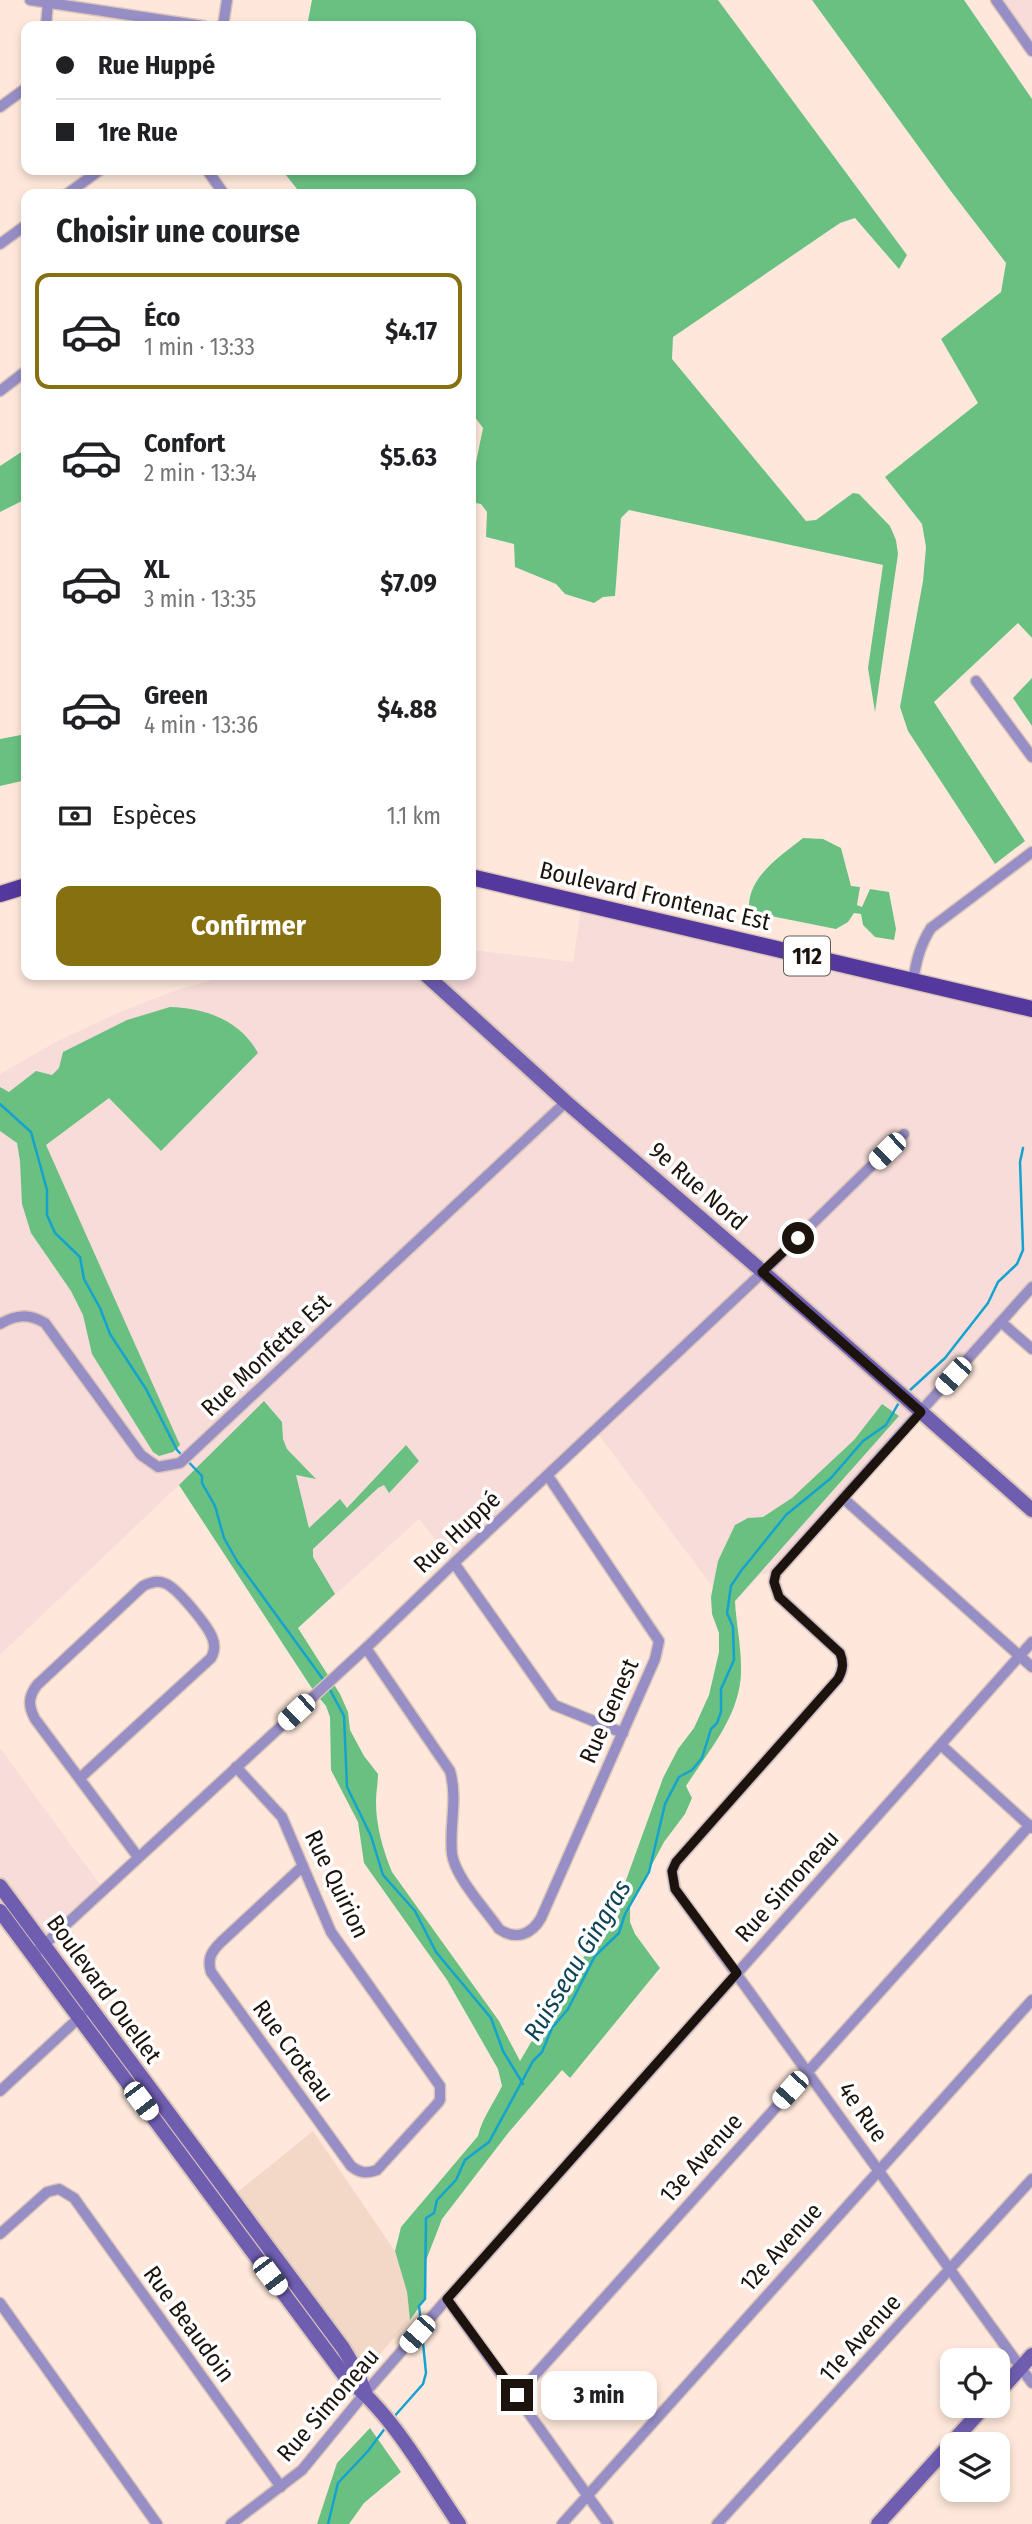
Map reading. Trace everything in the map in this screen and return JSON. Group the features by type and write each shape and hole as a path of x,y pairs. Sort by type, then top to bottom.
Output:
{"main road":[{"name":"Boulevard Frontenac Est","path":"476,878 1032,1009"},
{"path":"0,894 21,888"}],"street":[{"path":"30,0 171,21"},
{"path":"224,21 227,0"},
{"path":"996,0 1032,51"},
{"path":"46,21 48,2"},
{"path":"0,107 21,92"},
{"path":"74,189 93,175"},
{"path":"0,244 21,229"},
{"path":"0,391 21,375"},
{"path":"976,681 1032,757"},
{"path":"913,981 923,940 931,928 1032,852"},
{"name":"9e Rue Nord","path":"429,980 1032,1510"},
{"name":"Rue Monfette Est","path":"0,1324 11,1317 21,1315 45,1323 141,1455 158,1467 180,1463 566,1102"},
{"name":"Rue Huppé","path":"38,1950 366,1648 904,1134"},
{"path":"1032,1287 843,1498 1032,1667"},
{"path":"1001,1322 1032,1349"},
{"name":"Rue Genest","path":"366,1648 450,1771 454,1796 452,1846 457,1869 499,1929 506,1934 532,1931 541,1918 623,1733 655,1659 659,1641 548,1476"},
{"name":"4e Rue","path":"843,1498 776,1573 774,1582 779,1597 840,1653 842,1671 838,1679 676,1862 672,1871 675,1889 1032,2383"},
{"path":"454,1563 554,1705 623,1733"},
{"path":"80,1778 211,1658 214,1646 210,1633 176,1590 164,1582 143,1586 37,1685 30,1698 31,1712 35,1719 138,1857"},
{"name":"Rue Simoneau","path":"231,2524 302,2470 447,2299 1032,1642"},
{"path":"941,1745 1031,1826"},
{"name":"Rue Quirion","path":"236,1767 282,1817 331,1932 440,2086 441,2092"},
{"name":"13e Avenue","path":"517,2395 1031,1826"},
{"name":"Rue Croteau","path":"303,1866 214,1949 208,1963 211,1972 345,2160 357,2171 362,2173 377,2170 438,2104 441,2092"},
{"name":"Boulevard Ouellet","path":"0,1886 79,2019 346,2379 365,2393 381,2412 459,2524"},
{"name":"Boulevard Ouellet","path":"0,1911 90,2008 343,2348 365,2393"},
{"name":"12e Avenue","path":"562,2524 1032,2000"},
{"path":"0,2091 90,2008"},
{"name":"11e Avenue","path":"717,2524 1032,2179"},
{"name":"Rue Beaudoin","path":"0,2234 47,2193 59,2189 74,2198 281,2487"},
{"path":"447,2299 608,2524"},
{"path":"0,2303 156,2524"},
{"path":"1010,2379 1032,2355"},
{"path":"878,2524 974,2418"}],"shaded area":[{"path":"996,0 1032,0 1032,51"},
{"path":"582,902 1032,1009 1032,1287 776,1573 761,1574 729,1609 595,1430 454,1563 419,1519 298,1628 315,1693 179,1485 0,1655 0,1074 58,1041 118,1013 174,991 212,980 476,980 476,951 573,962"},
{"path":"0,1748 104,1890 33,1955 0,1911"},
{"path":"313,2131 395,2251 407,2292 410,2320 366,2370 235,2194"}],"green space":[{"path":"312,0 718,0 907,255 899,269 855,218 840,223 673,337 672,359 806,521 816,520 853,493 859,494 890,526 898,554 875,712 868,668 883,565 629,510 621,518 615,596 603,597 594,603 565,594 556,584 515,567 514,544 486,537 487,512 481,504 476,503 476,462 483,428 476,419 476,189 297,189 286,175 476,175 476,21 308,21"},
{"path":"812,0 964,0 1032,99 1032,638 1018,623 934,702 1025,841 995,864 908,731 900,707 923,581 926,547 922,524 885,477 978,403 941,339 1001,292 1006,263"},
{"path":"21,452 21,502 0,512 0,466"},
{"path":"1032,678 1032,726 1013,698"},
{"path":"21,735 21,781 0,786 0,739"},
{"path":"803,838 823,839 841,848 851,886 860,887 857,905 862,907 870,889 889,892 896,929 894,940 875,937 863,925 861,914 854,913 848,922 836,929 761,914 749,905 755,884 761,875"},
{"path":"170,1007 196,1010 220,1018 242,1032 258,1053 161,1151 109,1098 46,1145 180,1445 173,1452 159,1456 153,1452 92,1354 83,1315 71,1291 31,1233 22,1204 17,1143 0,1131 0,1087 9,1092 36,1071 52,1075 59,1068 63,1052 127,1020"},
{"path":"264,1401 282,1422 283,1439 287,1449 316,1479 296,1475 309,1528 340,1499 347,1508 406,1445 419,1461 389,1493 384,1485 378,1488 313,1549 313,1557 335,1594 298,1628 340,1694 348,1712 350,1730 364,1756 378,1774 377,1820 392,1872 499,2021 520,2061 577,1964 601,1939 617,1905 663,1778 678,1749 694,1728 709,1695 719,1652 719,1633 712,1614 711,1597 718,1561 735,1525 748,1518 763,1517 792,1498 854,1440 882,1404 899,1416 735,1601 741,1666 737,1699 723,1729 686,1786 692,1798 685,1814 664,1842 630,1906 630,1922 635,1934 660,1968 570,2078 562,2070 509,2132 442,2219 425,2263 425,2299 410,2320 407,2292 395,2251 401,2227 478,2136 502,2086 498,2069 447,1980 364,1863 358,1822 331,1770 330,1717 326,1706 179,1485"},
{"path":"370,2428 401,2472 364,2503 349,2524 317,2524 337,2463"}],"waterway":[{"path":"0,1104 31,1132 47,1190 47,1215 55,1233 80,1257 84,1279 110,1334 146,1389 177,1450 202,1476 202,1483 215,1506 224,1538 237,1561 325,1682"},
{"name":"Ruisseau Gingras","path":"908,1392 945,1358 988,1303 998,1282 1017,1264 1023,1250 1020,1162 1023,1148"},
{"name":"Ruisseau Gingras","path":"421,2323 419,2306 425,2299 426,2218 434,2213 437,2200 456,2180 465,2160 489,2142 533,2061 542,2052 552,2028 568,2009 595,1956 619,1933 625,1914 649,1872 665,1804 679,1777 692,1770 702,1758 711,1729 717,1723 721,1712 721,1689 734,1660 733,1627 727,1613 731,1586 786,1515 831,1478 863,1441 886,1425 901,1399"},
{"path":"329,1688 344,1716 347,1787 371,1836 383,1875 415,1911 436,1952 491,2018 503,2051 523,2084"},
{"path":"392,2419 423,2384 426,2373 422,2333"},
{"path":"328,2524 338,2483 386,2427"}],"route":[{"path":"517,2395 447,2299 737,1973 675,1889 672,1871 676,1862 838,1679 843,1661 840,1653 779,1597 774,1582 776,1573 921,1412 762,1272 798,1238"}]}
